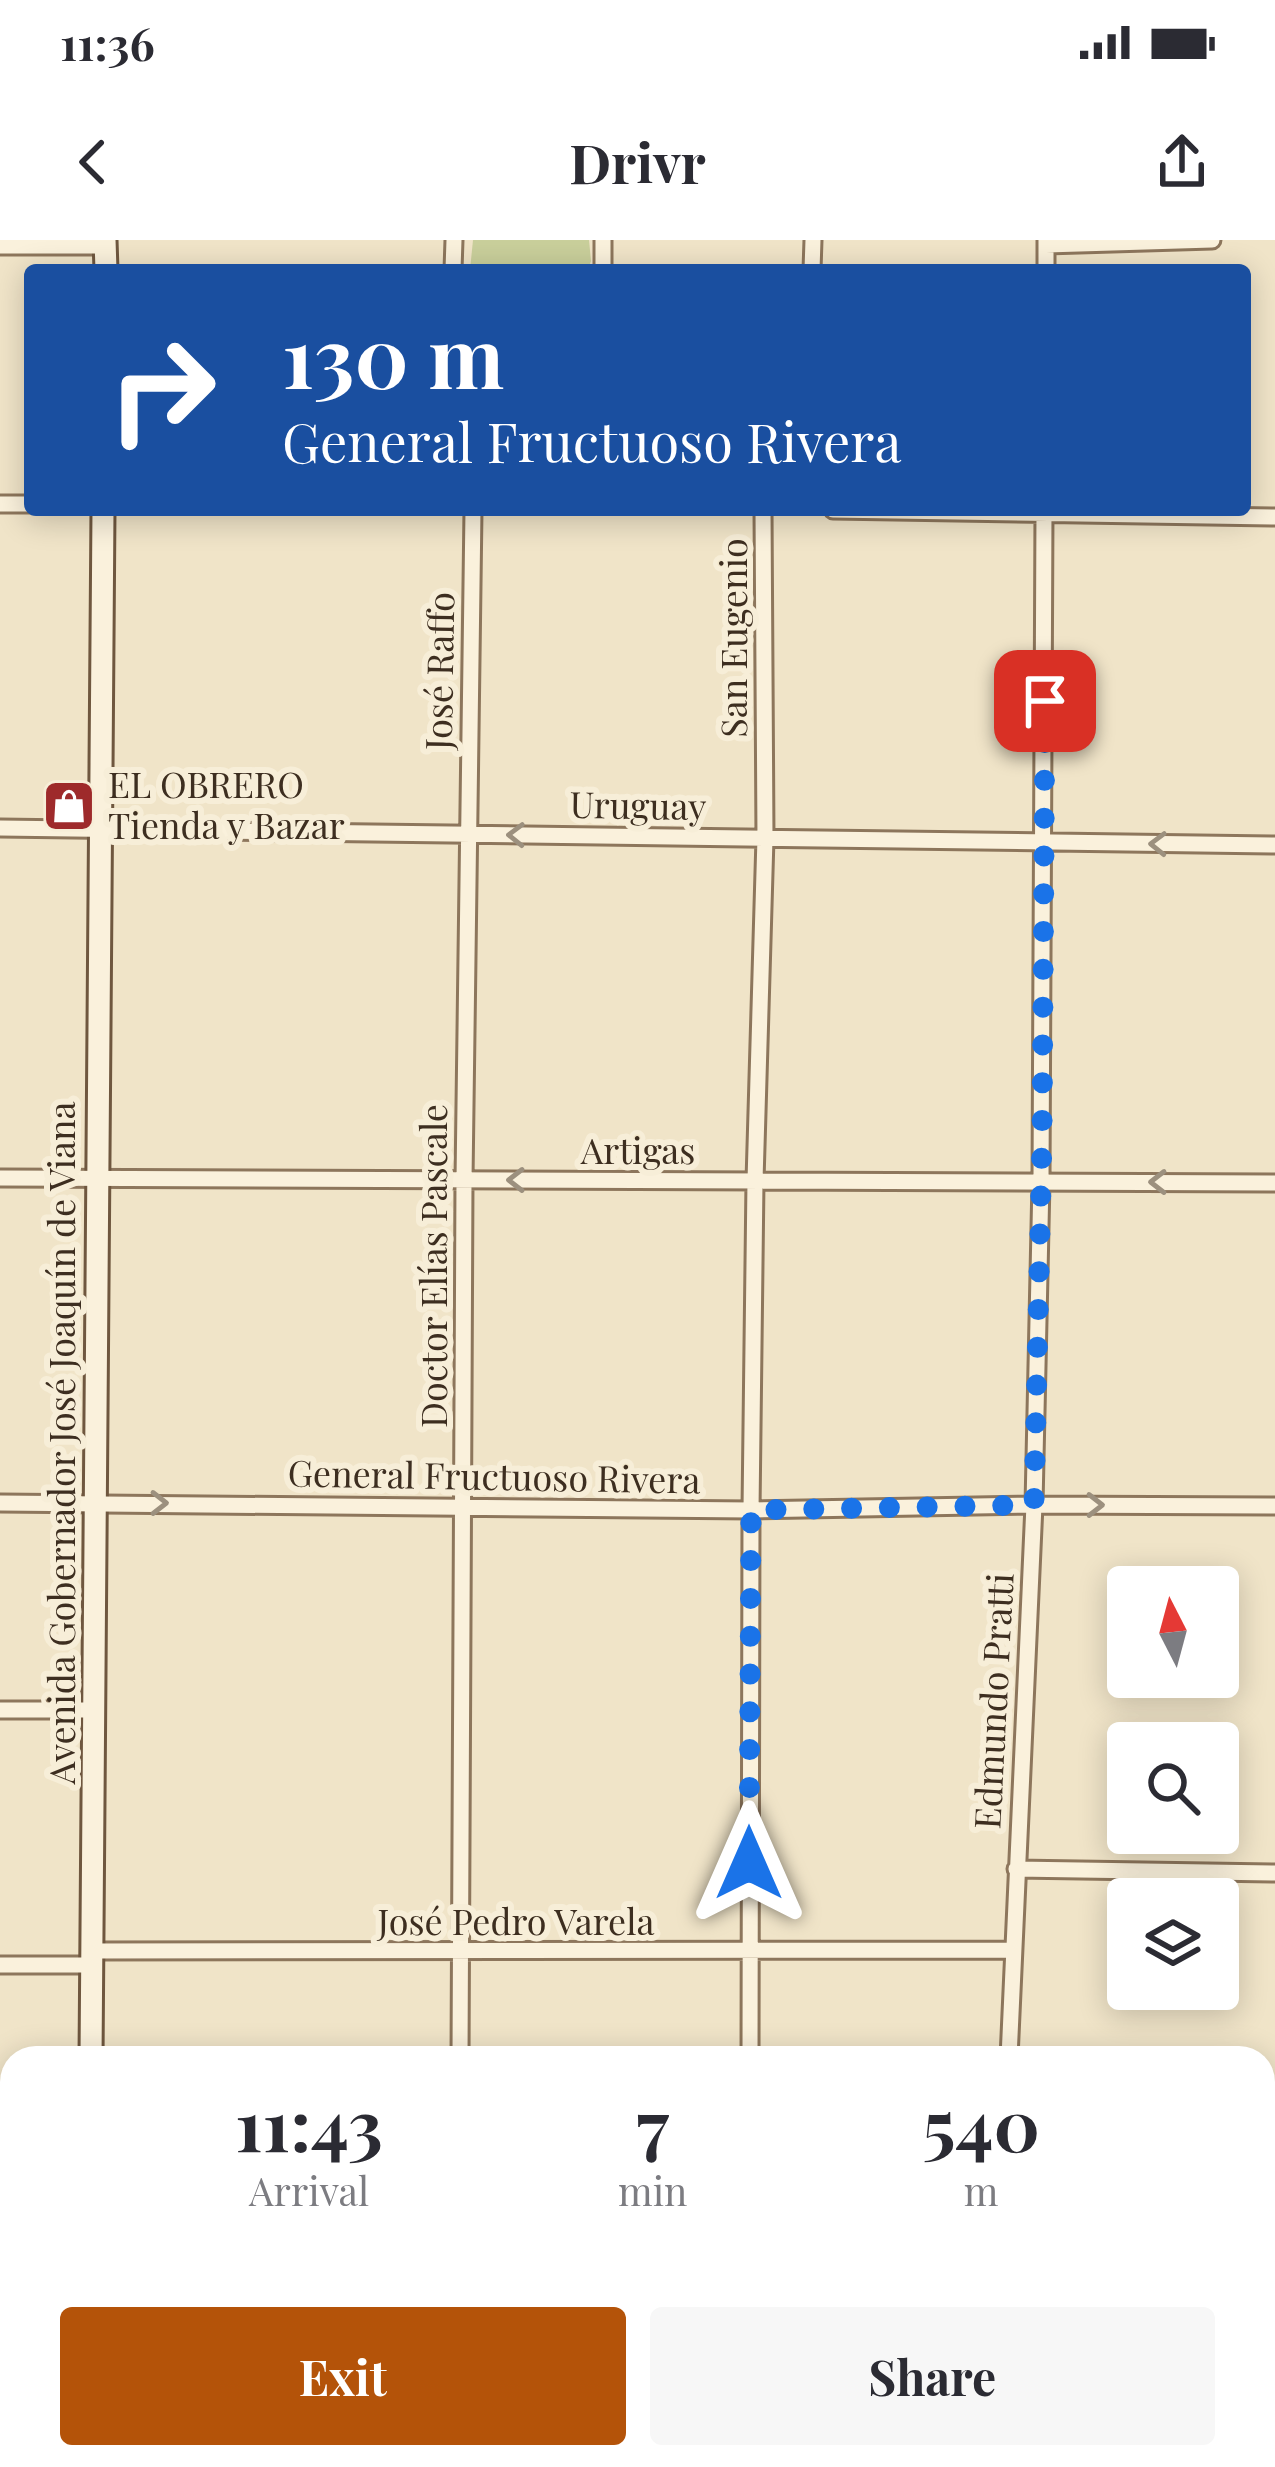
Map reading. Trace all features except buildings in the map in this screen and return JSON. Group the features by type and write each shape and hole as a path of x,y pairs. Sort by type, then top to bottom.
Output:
{"street":[{"path":"1046,243 1212,240"},
{"path":"0,246 105,243"},
{"name":"Avenida Gobernador José Joaquín de Viana","path":"91,2046 103,516"},
{"name":"José Raffo","path":"468,834 473,516"},
{"name":"San Eugenio","path":"750,2046 755,1181 765,838 764,516"},
{"name":"Edmundo Pratti","path":"1009,2046 1034,1505 1045,842 1044,516"},
{"path":"1229,516 1275,517"},
{"name":"Uruguay","path":"0,827 1275,845"},
{"name":"Doctor Elías Pascale","path":"460,2046 468,834"},
{"name":"Artigas","path":"0,1178 1275,1183"},
{"name":"General Fructuoso Rivera","path":"0,1503 751,1510 1275,1506"},
{"path":"0,1710 93,1710"},
{"path":"1016,1869 1275,1873"},
{"name":"José Pedro Varela","path":"0,1965 92,1958 461,1952 1012,1950"}],"green space":[{"path":"473,240 589,240 590,264 471,264"}],"place":[{"name":"EL OBRERO Tienda y Bazar","path":"69,806"}],"route":[{"path":"749,1863 751,1510 1034,1505 1045,701"}]}
